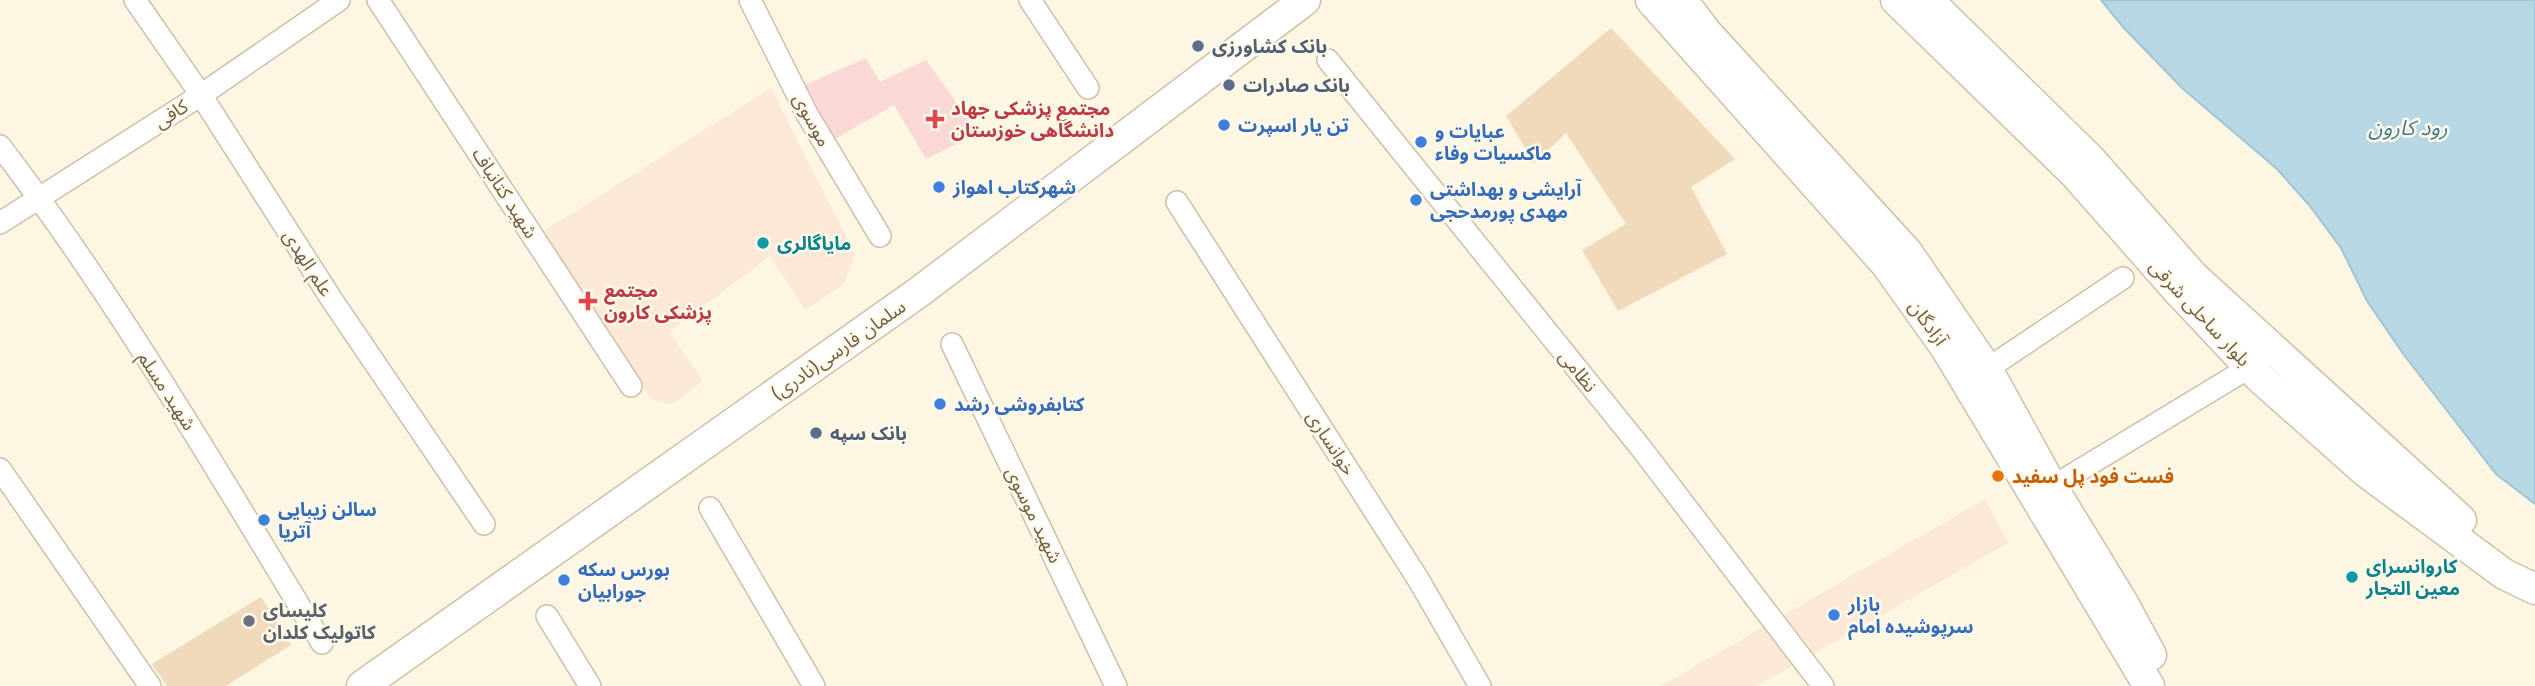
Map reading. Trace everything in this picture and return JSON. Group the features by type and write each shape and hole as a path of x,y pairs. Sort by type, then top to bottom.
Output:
{"main road":[{"name":"سلمان فارسی(نادری)","path":"362,686 919,292 1305,0"},
{"name":"آزادگان","path":"1651,0 1886,264 1946,348 2149,686"},
{"name":"آزادگان","path":"1682,0 1706,32 1907,252 1987,369 2168,686"},
{"name":"بلوار ساحلی شرقی","path":"1896,0 2075,174 2179,292 2250,367 2366,472 2504,574 2535,589"},
{"name":"بلوار ساحلی شرقی","path":"1928,0 2090,159 2193,276 2452,513 2513,562 2535,573"}],"street":[{"name":"علم الهدی","path":"135,0 201,95 332,300 484,524"},
{"name":"کافی","path":"0,223 201,95 339,0"},
{"name":"شهید کتانباف","path":"378,0 631,386"},
{"name":"موسوی","path":"750,0 807,114 880,236"},
{"path":"1030,0 1088,88"},
{"name":"نظامی","path":"1328,60 1641,448 1823,686"},
{"name":"شهید مسلم","path":"0,146 40,198 176,404 322,643"},
{"name":"خوانساری","path":"1177,202 1418,579 1480,686"},
{"path":"1987,369 2123,278"},
{"name":"شهید موسوی","path":"952,344 1116,686"},
{"path":"2052,487 2250,367"},
{"path":"0,469 150,686"},
{"path":"710,508 814,686"},
{"path":"547,616 590,686"}],"shaded area":[{"name":"مجتمع پزشکی جهاد دانشگاهی خوزستان","path":"866,58 880,82 926,60 978,133 926,159 894,105 835,139 805,85"},
{"path":"771,88 855,254 844,284 805,310 770,256 669,332 703,381 672,405 650,398 544,231"},
{"name":"بازار سرپوشیده امام","path":"1985,499 2008,543 1757,686 1661,686"}],"water":[{"name":"رود کارون","path":"2101,0 2535,0 2535,504 2496,474 2404,355 2367,301 2341,248 2309,205 2276,168 2182,88"}],"building":[{"path":"1611,28 1735,159 1691,187 1727,254 1618,311 1582,250 1626,224 1566,133 1534,163 1506,116"},
{"name":"کلیسای کاتولیک کلدان","path":"261,597 291,645 226,686 167,686 152,664"}],"place":[{"name":"بانک کشاورزی","path":"1198,46"},
{"name":"بانک صادرات","path":"1229,85"},
{"name":"مجتمع پزشکی جهاد دانشگاهی خوزستان","path":"935,119"},
{"name":"تن یار اسپرت","path":"1224,125"},
{"name":"عبایات و ماکسیات وفاء","path":"1421,142"},
{"name":"شهرکتاب اهواز","path":"939,187"},
{"name":"آرایشی و بهداشتی مهدی پورمدحجی","path":"1416,200"},
{"name":"مایاگالری","path":"763,243"},
{"name":"مجتمع پزشکی کارون","path":"588,301"},
{"name":"کتابفروشی رشد","path":"940,404"},
{"name":"بانک سپه","path":"816,433"},
{"name":"فست فود پل سفید","path":"1998,476"},
{"name":"سالن زیبایی آتریا","path":"264,520"},
{"name":"کاروانسرای معین التجار","path":"2352,577"},
{"name":"بورس سکه جورابیان","path":"564,580"},
{"name":"بازار سرپوشیده امام","path":"1834,615"},
{"name":"کلیسای کاتولیک کلدان","path":"249,621"}]}
